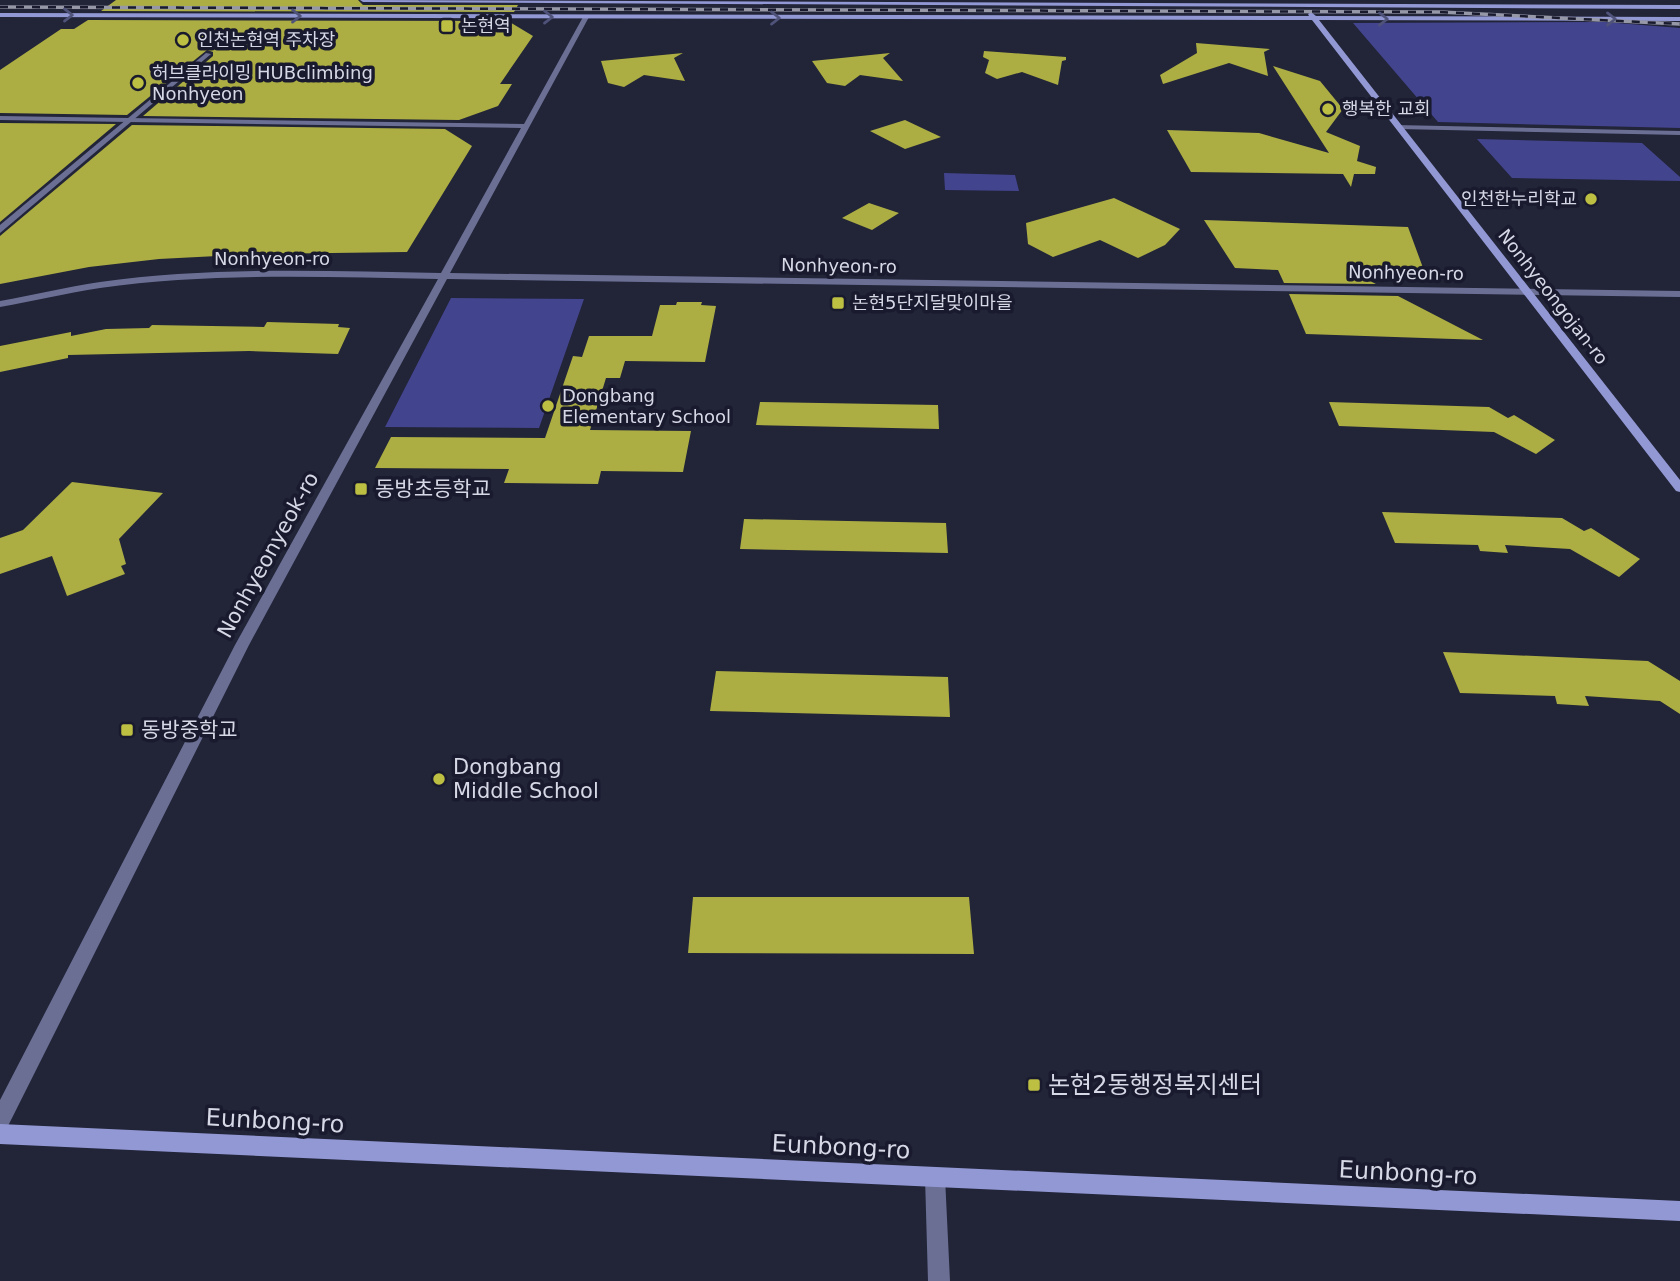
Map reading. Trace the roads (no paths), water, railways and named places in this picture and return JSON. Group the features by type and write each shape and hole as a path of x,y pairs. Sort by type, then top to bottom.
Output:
{"main road":[{"path":"363,0 1302,2 1680,7"},
{"name":"Nonhyeongojan-ro","path":"1302,2 1680,488"},
{"path":"0,15 1680,19"},
{"name":"Eunbong-ro","path":"0,1135 1680,1211"}],"street":[{"name":"Nonhyeonyeok-ro","path":"0,1121 242,645 586,17"},
{"path":"0,230 208,54"},
{"path":"0,118 526,126"},
{"path":"1399,127 1680,133"},
{"name":"Nonhyeon-ro","path":"0,304 101,285 205,276 444,276 1680,294"},
{"path":"935,1177 939,1281"}],"railway":[{"path":"0,7 1440,12 1680,24"}],"place":[{"name":"논현역","path":"447,26"},
{"name":"인천논현역 주차장","path":"183,40"},
{"name":"허브클라이밍 HUBclimbing Nonhyeon","path":"138,83"},
{"name":"행복한 교회","path":"1328,109"},
{"name":"인천한누리학교","path":"1591,199"},
{"name":"논현5단지달맞이마을","path":"838,303"},
{"name":"Dongbang Elementary School","path":"548,406"},
{"name":"동방초등학교","path":"361,489"},
{"name":"동방중학교","path":"127,730"},
{"name":"Dongbang Middle School","path":"439,779"},
{"name":"논현2동행정복지센터","path":"1034,1085"}]}
